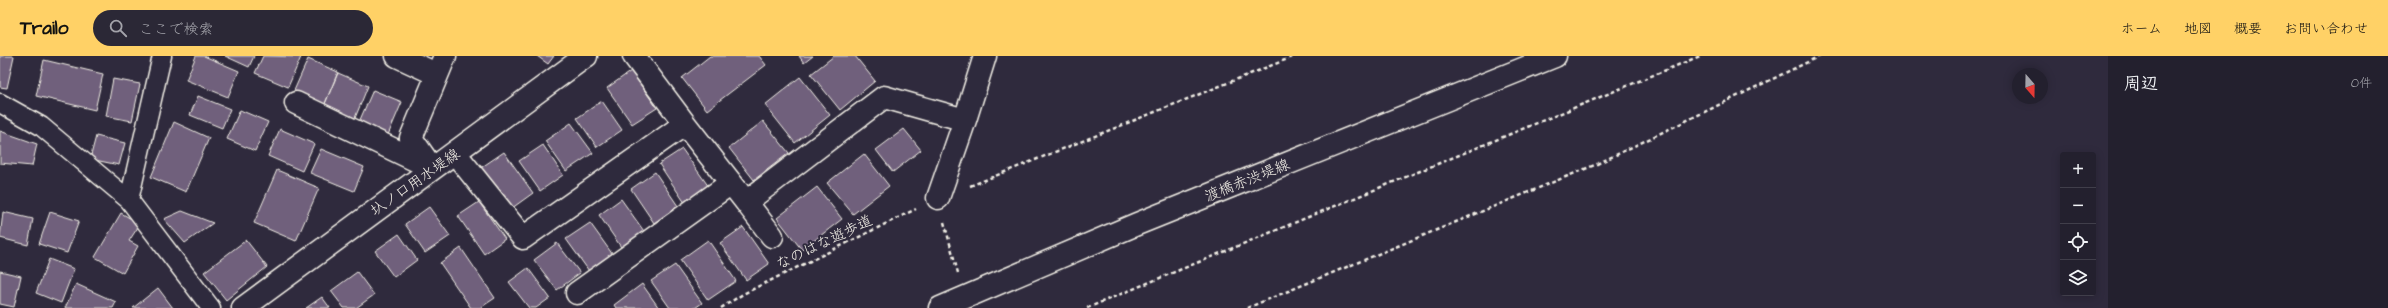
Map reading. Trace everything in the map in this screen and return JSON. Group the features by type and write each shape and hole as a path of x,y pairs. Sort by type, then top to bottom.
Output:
{"street":[{"path":"397,56 440,65 412,138 432,168"},
{"name":"圦ノ口用水堤線","path":"243,308 586,56"},
{"path":"634,56 772,236"},
{"path":"938,198 985,56"},
{"name":"渡橋赤渋堤線","path":"940,308 1137,224 1555,56"},
{"path":"746,202 884,97 965,120"},
{"path":"296,103 432,168"},
{"path":"455,153 523,238 685,124"},
{"path":"577,293 731,183"}],"lane":[{"path":"129,200 162,56"},
{"path":"0,103 41,126 129,200 211,308"}],"path":[{"name":"なのはな遊歩道","path":"721,308 743,294 938,198 1294,56"},
{"path":"1088,308 1700,56"},
{"path":"1247,308 1597,164 1820,56"},
{"path":"938,198 959,278"}],"building":[{"path":"0,56 14,56 7,88 0,87"},
{"path":"196,56 204,56 239,71 228,97 186,80"},
{"path":"225,56 254,56 249,67"},
{"path":"263,56 301,57 288,87 255,73"},
{"path":"537,56 554,56 548,64"},
{"path":"710,56 759,56 766,65 707,110 682,78"},
{"path":"799,56 813,56 804,63"},
{"path":"834,56 855,56 875,81 840,110 811,74"},
{"path":"308,59 338,72 324,106 293,93"},
{"path":"44,60 103,74 95,110 36,96"},
{"path":"631,71 657,108 632,124 607,88"},
{"path":"338,73 368,86 355,118 324,106"},
{"path":"800,77 830,115 795,143 765,105"},
{"path":"113,79 140,84 132,121 106,116"},
{"path":"373,90 402,102 388,135 359,122"},
{"path":"198,96 230,109 222,128 190,115"},
{"path":"602,101 622,130 597,147 577,118"},
{"path":"240,110 268,122 255,151 227,139"},
{"path":"763,121 789,153 754,180 729,148"},
{"path":"174,122 209,138 186,192 151,177"},
{"path":"571,123 593,153 566,171 545,141"},
{"path":"280,129 314,144 302,171 268,156"},
{"path":"904,129 921,150 893,172 876,150"},
{"path":"0,131 37,144 32,166 0,163"},
{"path":"96,136 125,143 119,165 90,159"},
{"path":"543,145 563,175 540,191 519,161"},
{"path":"321,149 364,167 354,191 310,173"},
{"path":"682,149 709,187 685,203 659,164"},
{"path":"504,152 533,193 508,211 479,169"},
{"path":"864,154 889,186 853,214 827,183"},
{"path":"277,170 319,188 296,241 254,223"},
{"path":"655,172 678,206 654,223 631,189"},
{"path":"817,187 842,219 802,250 777,218"},
{"path":"621,199 646,234 623,250 599,215"},
{"path":"479,202 505,239 484,254 458,216"},
{"path":"429,207 450,236 425,253 405,224"},
{"path":"182,211 213,223 185,243 164,219"},
{"path":"3,212 33,219 28,245 0,238"},
{"path":"50,212 79,221 67,253 39,244"},
{"path":"121,213 140,224 129,241 138,246 123,273 95,257"},
{"path":"590,223 613,255 589,271 566,239"},
{"path":"743,227 769,264 746,280 720,243"},
{"path":"399,234 417,260 394,277 375,251"},
{"path":"246,240 267,267 226,300 204,272"},
{"path":"708,240 736,281 708,300 680,260"},
{"path":"557,243 580,273 557,290 534,260"},
{"path":"461,248 495,298 480,308 471,308 440,263"},
{"path":"49,259 74,269 61,303 36,293"},
{"path":"675,265 702,303 695,308 670,308 651,281"},
{"path":"528,268 550,298 536,308 529,308 509,282"},
{"path":"0,271 21,276 14,307 0,304"},
{"path":"357,272 374,295 356,308 344,308 331,291"},
{"path":"76,284 116,302 113,308 65,308"},
{"path":"642,284 659,308 616,308 614,305"},
{"path":"158,288 173,308 133,308"},
{"path":"322,297 330,308 306,308"}]}
